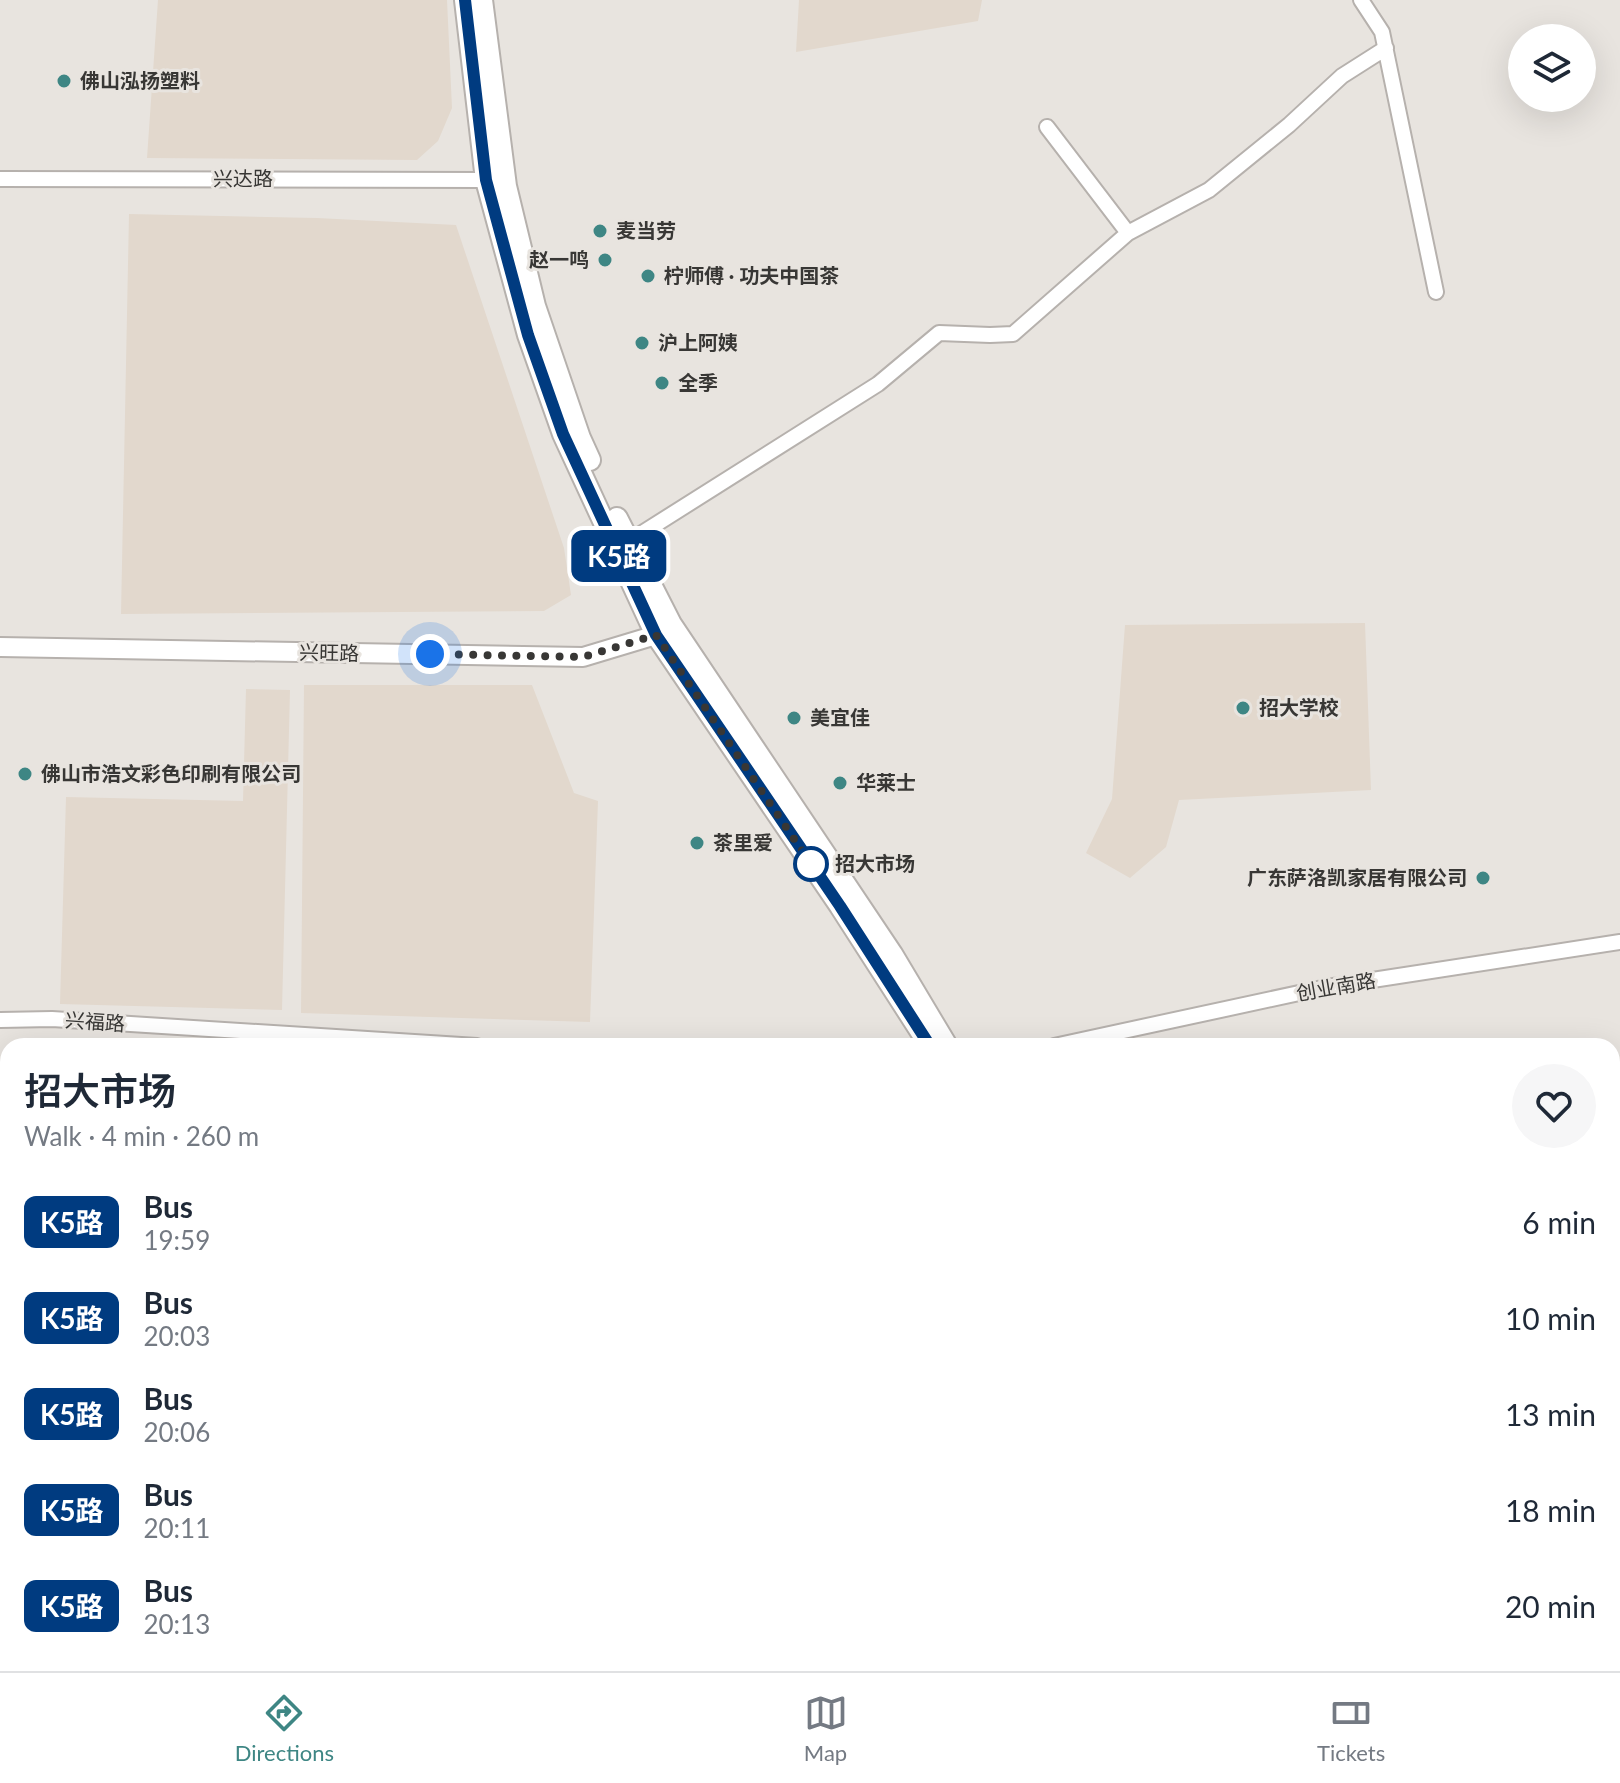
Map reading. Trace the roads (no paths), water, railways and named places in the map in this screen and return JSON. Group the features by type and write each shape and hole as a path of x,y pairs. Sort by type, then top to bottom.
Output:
{"main road":[{"path":"465,0 486,180 528,335 563,434 664,630 925,1038"},
{"path":"482,0 506,186 535,306 580,438 664,630 892,954 942,1038"}],"street":[{"path":"1361,0 1382,32 1436,292"},
{"path":"628,542 878,384 939,333 1013,334 1128,233 1209,190 1289,125 1342,76 1386,48"},
{"path":"1047,127 1128,233"},
{"name":"兴达路","path":"0,179 486,180 506,186"},
{"name":"兴旺路","path":"0,647 583,657 664,630"},
{"name":"创业南路","path":"1091,1038 1327,987 1620,942"},
{"name":"兴福路","path":"0,1020 52,1019 347,1038"}],"place":[{"name":"佛山泓扬塑料","path":"64,81"},
{"name":"麦当劳","path":"600,231"},
{"name":"赵一鸣","path":"605,260"},
{"name":"柠师傅 · 功夫中国茶","path":"648,276"},
{"name":"沪上阿姨","path":"642,343"},
{"name":"全季","path":"662,383"},
{"name":"招大学校","path":"1243,708"},
{"name":"美宜佳","path":"794,718"},
{"name":"佛山市浩文彩色印刷有限公司","path":"25,774"},
{"name":"华莱士","path":"840,783"},
{"name":"茶里爱","path":"697,843"},
{"name":"招大市场","path":"811,864"},
{"name":"广东萨洛凯家居有限公司","path":"1483,878"}]}
